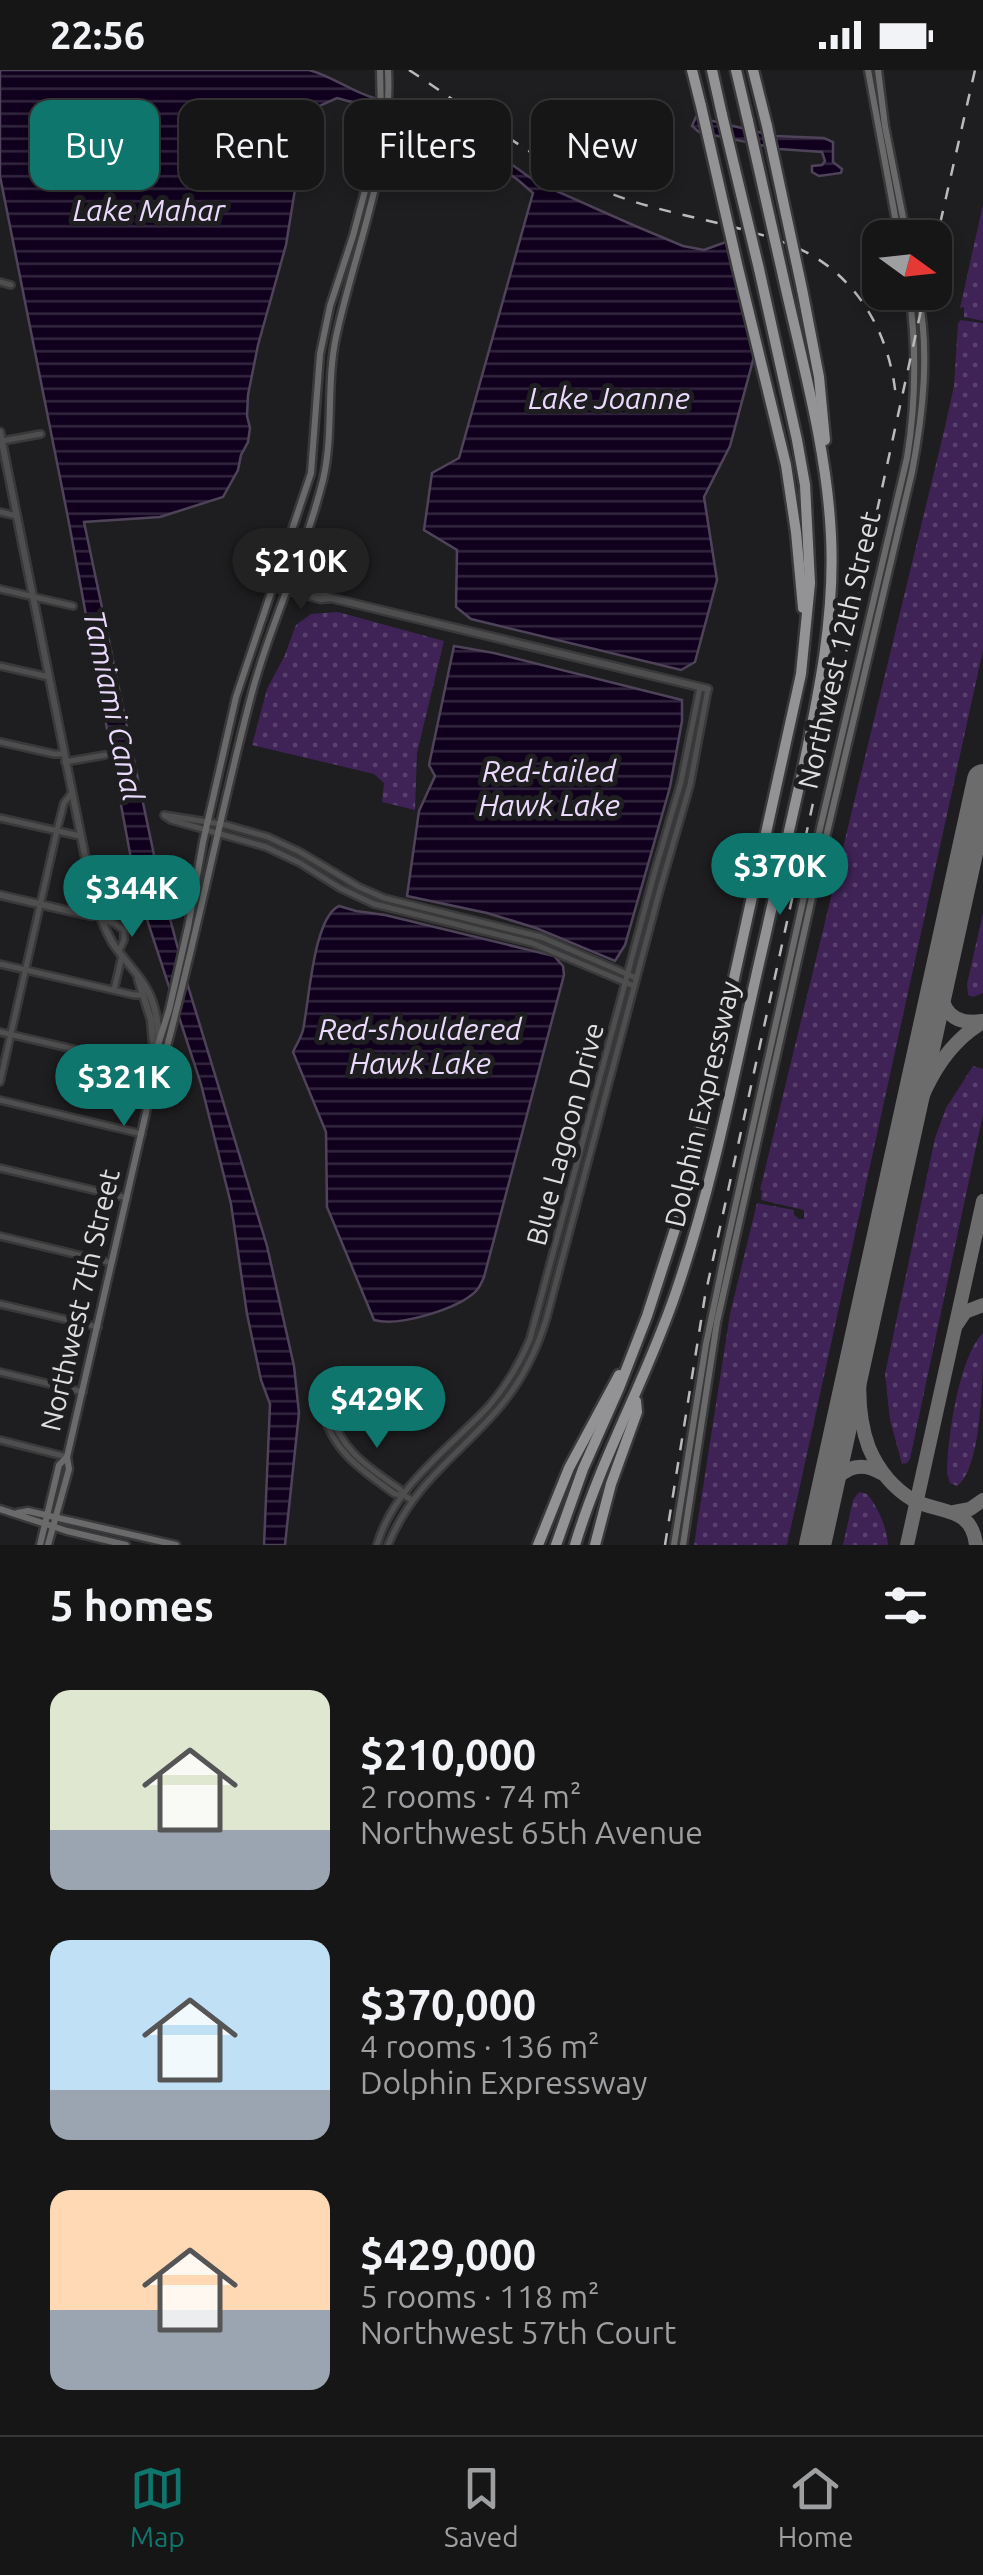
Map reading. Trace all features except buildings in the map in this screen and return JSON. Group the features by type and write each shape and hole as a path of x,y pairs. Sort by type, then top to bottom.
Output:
{"highway":[{"path":"692,70 786,465 806,639"},
{"name":"Dolphin Expressway","path":"556,1545 583,1469 635,1348 670,1251 694,1165 806,639 810,552 805,486 712,70"},
{"name":"Dolphin Expressway","path":"575,1545 599,1477 675,1296 704,1200 818,699 828,630 832,536 824,456 736,70"},
{"path":"756,70 820,377 824,456"},
{"path":"538,1545 573,1458 635,1348"},
{"path":"595,1545 636,1412 636,1396"}],"main road":[{"name":"Northwest 7th Street","path":"150,1095 156,1087 176,1013 249,703 325,468 332,358 387,127 380,70"},
{"name":"Northwest 7th Street","path":"48,1522 57,1517 69,1468 67,1457 150,1095 151,1067 182,953 236,697 310,473 320,354 330,306 376,149 388,70"},
{"path":"868,70 895,220"},
{"path":"878,70 903,220"},
{"name":"Northwest 12th Street","path":"674,1545 706,1344 726,1248 802,901 907,458 916,369 912,310"},
{"name":"Northwest 12th Street","path":"683,1545 717,1322 816,875 915,458 923,396 922,310"},
{"path":"159,1076 160,1039"},
{"name":"Northwest 7th Street","path":"40,1545 60,1465 67,1457"},
{"path":"0,1509 126,1545"},
{"path":"57,1517 176,1545"},
{"name":"Northwest 7th Street","path":"48,1522 48,1545"}],"street":[{"path":"0,282 11,285"},
{"path":"41,434 1,436 16,516 100,917 152,1000 160,1039"},
{"path":"0,476 7,466"},
{"path":"0,512 16,516"},
{"path":"275,583 704,688"},
{"path":"0,589 73,606"},
{"path":"0,666 48,677"},
{"name":"Blue Lagoon Drive","path":"377,1545 386,1521 403,1495 490,1404 528,1343 704,688"},
{"name":"Blue Lagoon Drive","path":"388,1545 412,1500 498,1410 536,1347 690,785 704,688"},
{"path":"0,742 64,758 104,755"},
{"path":"0,1082 64,803 72,794"},
{"path":"207,826 164,815 171,820 207,826 220,828 274,850 340,888 382,906 532,942 635,982"},
{"path":"0,818 80,836"},
{"path":"0,895 100,917 124,930 114,990"},
{"path":"0,964 144,995"},
{"path":"138,978 151,1020 154,1055"},
{"path":"0,1032 151,1067"},
{"path":"0,1100 142,1134"},
{"path":"0,1168 127,1198"},
{"path":"559,1234 567,1240"},
{"path":"0,1236 112,1262"},
{"path":"0,1304 98,1328"},
{"path":"0,1372 82,1392"},
{"path":"490,1404 498,1410"},
{"path":"326,1411 350,1450 412,1500"},
{"path":"0,1440 67,1457"}],"shaded area":[{"path":"983,204 983,321 964,317 964,307 960,308"},
{"path":"961,320 983,323 983,650 787,1545 694,1545 730,1314 757,1203 794,1210 794,1215 804,1219 804,1210 761,1200 760,1190 944,431 954,386"},
{"path":"338,612 444,641 417,753 415,810 382,802 384,783 374,774 252,745 267,689 296,625 311,614"},
{"path":"983,913 983,993 973,997 968,995 967,984"},
{"path":"973,1066 983,1069 983,1114 910,1459 902,1464 890,1420 885,1374 935,1138 946,1108"},
{"path":"983,1333 977,1438 966,1475 957,1486 950,1483 947,1473 952,1420 967,1360"},
{"path":"859,1492 867,1494 878,1511 888,1545 843,1545 853,1500"}],"water":[{"name":"Lake Mahar","path":"0,70 309,70 374,98 337,98 324,104 324,100 179,100 179,190 295,190 286,245 248,395 248,442 223,497 160,517 84,522 158,874 267,1246 294,1366 299,1413 285,1545 264,1545 270,1404 247,1314 231,1204 201,1084 136,886 0,176"},
{"path":"696,117 775,136 824,138 833,142 833,162 842,169 841,173 819,176 812,172 812,166 825,161 822,152 779,149 699,132 692,126"},
{"name":"Lake Joanne","path":"511,164 531,178 531,190 554,190 683,246 704,250 726,242 756,349 730,446 704,497 717,580 695,662 681,670 471,619 456,607 457,550 424,530 432,473 459,458 533,193 511,175"},
{"name":"Red-tailed Hawk Lake","path":"454,646 682,700 670,787 625,945 615,961 536,928 407,896 419,811 435,776 429,765"},
{"name":"Red-shouldered Hawk Lake","path":"339,906 554,956 563,966 564,975 482,1281 468,1298 412,1319 374,1320 327,1207 326,1132 293,1052 303,1030 323,927"}],"taxiway":[{"path":"969,845 983,792"},
{"path":"941,969 946,1009 959,1020 982,1021"},
{"path":"890,1205 911,1128 931,1079 944,1057 983,1022"},
{"path":"907,1545 983,1201"},
{"path":"877,1265 859,1380 869,1448 899,1490 913,1500 961,1517 973,1532 976,1545"},
{"path":"957,1324 965,1312 983,1305"},
{"path":"827,1494 849,1469 864,1467 881,1473"},
{"path":"954,1512 970,1509 983,1500"}],"runway":[{"path":"815,1545 983,780"}],"railway":[{"path":"409,70 525,149 597,188 644,205 765,236 811,255 832,269 850,286 877,326 896,398"},
{"path":"941,220 975,70"},
{"path":"665,1545 705,1296 921,310"}],"water label":[{"name":"Tamiami Canal","path":"113,706"}]}
